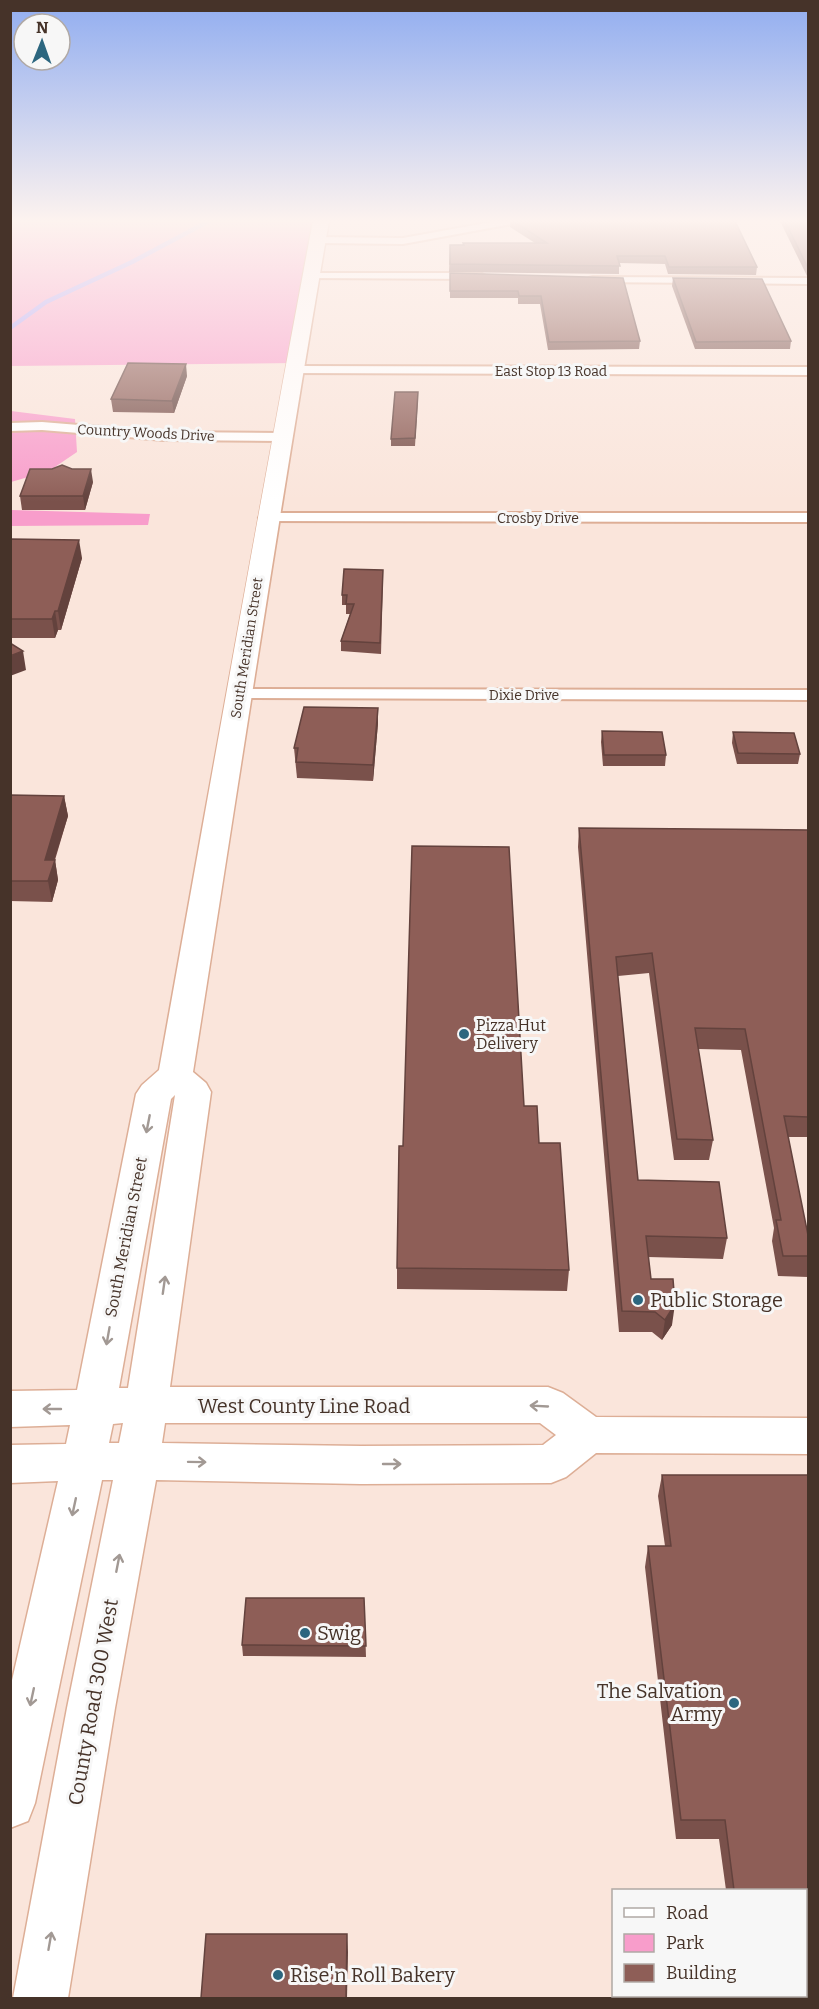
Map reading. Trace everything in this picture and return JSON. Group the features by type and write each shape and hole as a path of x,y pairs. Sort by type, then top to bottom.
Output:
{"main road":[{"name":"South Meridian Street","path":"94,1408 154,1094 175,1076 240,694 267,518 303,315"},
{"path":"147,1405 194,1092 175,1076"},
{"name":"West County Line Road","path":"10,1409 147,1405 548,1405 588,1435"},
{"name":"County Road 300 West","path":"40,1998 147,1405"},
{"path":"10,1803 94,1408"},
{"path":"10,1464 138,1461 551,1464 588,1435 808,1436"}],"street":[{"name":"East Stop 13 Road","path":"294,370 808,371"},
{"name":"Country Woods Drive","path":"10,427 42,426 164,436 281,436"},
{"name":"Crosby Drive","path":"267,518 808,518"},
{"name":"Dixie Drive","path":"240,694 808,695"}],"green space":[{"path":"11,315 304,315 295,363 11,366"},
{"path":"11,411 75,419 77,452 49,471 11,482"},
{"path":"11,510 150,514 148,525 11,526"}],"building":[{"path":"544,315 633,315 640,341 549,342"},
{"path":"686,315 779,315 791,341 696,342"},
{"path":"128,363 186,364 172,401 111,399"},
{"path":"395,392 418,392 415,438 391,439"},
{"path":"62,465 72,469 91,469 83,496 20,496 30,469 52,469"},
{"path":"10,539 79,540 58,611 55,611 52,619 10,619"},
{"path":"344,569 383,570 380,643 341,641 354,604 346,604 347,595 342,595"},
{"path":"10,643 23,651 10,656"},
{"path":"304,707 378,708 373,765 296,762 298,748 294,748"},
{"path":"602,731 662,732 666,755 604,755"},
{"path":"733,732 794,733 800,754 738,753"},
{"path":"10,795 64,796 45,860 55,860 48,881 10,881"},
{"path":"579,828 808,830 808,1117 784,1116 808,1235 808,1256 783,1256 776,1220 781,1220 745,1029 695,1028 713,1140 677,1139 652,953 616,957 638,1180 719,1182 727,1238 646,1236 651,1279 673,1279 675,1304 665,1320 655,1312 622,1311"},
{"path":"412,846 509,847 524,1106 537,1106 539,1143 560,1143 569,1270 397,1268 399,1146 403,1146"},
{"name":"The Salvation Army","path":"662,1475 808,1475 808,1998 736,1998 807,1997 807,1889 734,1889 725,1820 681,1820 648,1546 671,1546"},
{"name":"Swig","path":"246,1598 364,1598 366,1646 242,1645"},
{"name":"Rise'n Roll Bakery","path":"206,1934 347,1934 346,1998 201,1998"}],"waterway":[{"path":"10,328 28,315"}],"place":[{"name":"Pizza Hut Delivery","path":"464,1034"},
{"name":"Public Storage","path":"638,1300"},
{"name":"Swig","path":"305,1633"},
{"name":"The Salvation Army","path":"734,1703"},
{"name":"Rise'n Roll Bakery","path":"278,1975"}]}
